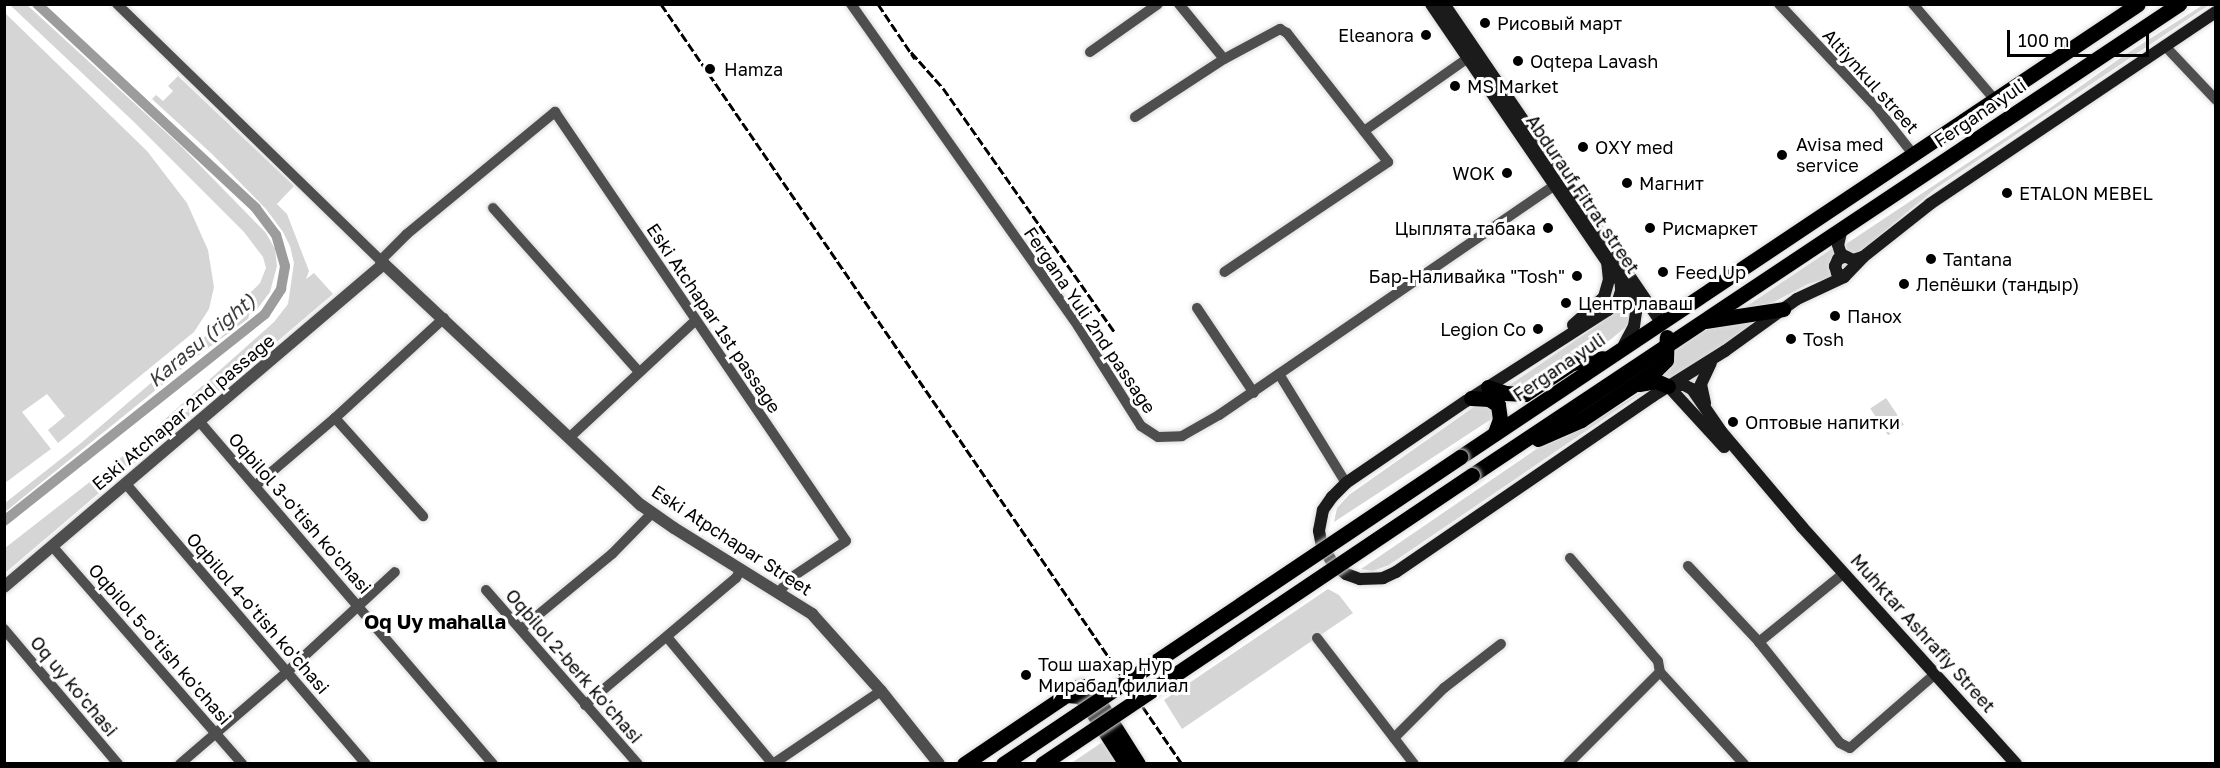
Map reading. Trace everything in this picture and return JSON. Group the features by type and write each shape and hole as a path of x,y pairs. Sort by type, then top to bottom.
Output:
{"main road":[{"name":"Abdurauf Fitrat street","path":"1431,4 1472,55 1613,260 1662,322"},
{"name":"Abdurauf Fitrat street","path":"1444,4 1472,55"},
{"name":"Fergana yuli","path":"1668,343 2179,4"},
{"name":"Fergana yuli","path":"1003,764 1995,100 2129,7"},
{"path":"1613,260 1622,282 1620,297 1608,310 1471,398 1346,483 1323,510 1319,531 1322,546 1329,560 1346,574 1360,579 1383,578 1396,572 1668,386 1713,360 1797,299 1844,277 1863,257 1930,204 2216,12"},
{"path":"1842,228 1838,245 1844,257"},
{"path":"1844,277 1838,273 1835,266 1838,259 1844,257 1852,260 1863,257"},
{"path":"1502,378 1600,303 1608,287 1613,260"},
{"name":"Abdurauf Fitrat street","path":"1614,353 1632,333 1636,320 1634,302 1622,282"},
{"path":"1699,322 1783,309"},
{"path":"1502,454 1581,420 1665,362 1668,343 1662,322"},
{"path":"1042,764 1668,343"},
{"path":"1488,387 1505,393 1525,394 1572,363 1614,353"},
{"path":"1707,407 1701,384 1713,360"},
{"path":"1630,386 1656,381 1668,386 1787,519 1802,527"},
{"path":"1668,386 1684,385 1692,389 1707,407 1721,431 1802,527"},
{"path":"1471,398 1489,399 1498,405 1500,420 1495,433"},
{"name":"Muhktar Ashrafiy Street","path":"1802,527 2016,764"},
{"path":"964,764 1082,686 1090,688 1138,764"},
{"path":"1067,695 1079,696 1086,702 1126,764"}],"street":[{"path":"117,4 382,262"},
{"name":"Fergana Yuli 2nd passage","path":"851,4 1078,326 1145,430 1164,438 1182,436 1254,393 1559,182"},
{"path":"1090,52 1158,4"},
{"path":"1179,4 1224,60"},
{"path":"1913,4 1995,100"},
{"name":"Altiynkul street","path":"1784,6 1875,107 1913,154"},
{"path":"1135,117 1224,60 1280,29 1287,33 1388,162 1224,272"},
{"path":"2165,46 2216,100"},
{"path":"1364,131 1472,55"},
{"name":"Eski Atchapar 2nd passage","path":"4,587 382,262 407,234 555,112"},
{"name":"Eski Atchapar 1st passage","path":"555,112 846,541 792,577 779,592"},
{"path":"493,208 638,371"},
{"name":"Eski Atpchapar Street","path":"382,262 652,513 779,592 821,623 939,764"},
{"path":"1197,308 1254,393"},
{"path":"255,486 335,418 444,318"},
{"path":"570,437 638,371 695,321"},
{"path":"1279,374 1346,483"},
{"path":"335,418 423,516"},
{"name":"Oqbilol 3-o'tish ko'chasi","path":"199,421 493,764"},
{"name":"Oqbilol 4-o'tish ko'chasi","path":"126,484 366,764"},
{"path":"521,629 612,554 652,513"},
{"name":"Oqbilol 5-o'tish ko'chasi","path":"52,547 242,764"},
{"path":"1570,558 1658,661 1660,672 1744,764"},
{"path":"1688,566 1759,642 1840,743 1850,748 1935,674"},
{"path":"585,705 736,578 741,569"},
{"path":"180,764 287,672 395,572"},
{"path":"1759,642 1844,573"},
{"name":"Oqbilol 2-berk ko'chasi","path":"486,590 638,764"},
{"name":"Oq uy ko'chasi","path":"4,629 118,764"},
{"path":"667,637 773,764 881,692"},
{"path":"1317,638 1414,764"},
{"path":"1394,738 1444,688 1501,644"},
{"path":"1568,764 1660,672"}],"shaded area":[{"path":"26,4 182,147 266,233 275,249 277,266 270,292 252,316 204,351 5,512 5,503 81,443 222,322 260,283 266,268 263,257 244,232 134,122 10,5"},
{"path":"2203,5 2209,5 1935,189 1855,256 1847,254 1846,244 2050,108 2126,54"},
{"path":"5,13 147,151 187,203 208,250 214,287 209,309 194,332 58,443 48,430 65,416 47,394 22,412 51,449 5,483"},
{"path":"178,76 294,186 277,204 287,214 309,271 306,279 314,273 333,294 5,573 5,548 127,453 274,322 288,304 294,263 290,246 283,232 266,209 212,154 152,99 156,95 163,101 173,91 168,86"},
{"path":"1833,248 1836,258 1833,277 1808,284 1772,303 1744,308"},
{"path":"1625,298 1629,310 1628,325 1610,340 1521,388 1508,386 1595,327 1609,316"},
{"path":"1762,317 1677,378 1658,375 1670,364 1677,347 1702,331"},
{"path":"1652,386 1389,565 1373,571 1361,569 1538,448 1569,435"},
{"path":"1886,398 1904,425 1888,435 1870,409"},
{"path":"1487,403 1496,416 1334,522 1337,508 1349,495 1478,404"},
{"path":"1328,589 1339,595 1353,613 1182,729 1164,700"},
{"path":"1104,741 1117,764 1070,764"}],"waterway":[{"name":"Karasu (right)","path":"4,521 265,314 281,289 285,266 276,235 256,208 37,4"}],"railway":[{"path":"661,4 1182,764"},
{"path":"878,4 915,59"},
{"path":"911,52 943,88 1115,333"}],"place":[{"name":"Рисовый март","path":"1485,23"},
{"name":"Eleanora","path":"1426,35"},
{"name":"Oqtepa Lavash","path":"1518,61"},
{"name":"Hamza","path":"710,69"},
{"name":"MS Market","path":"1455,86"},
{"name":"OXY med","path":"1583,147"},
{"name":"Avisa med service","path":"1782,155"},
{"name":"WOK","path":"1507,173"},
{"name":"Магнит","path":"1627,183"},
{"name":"ETALON MEBEL","path":"2007,193"},
{"name":"Цыплята табака","path":"1548,228"},
{"name":"Рисмаркет","path":"1650,228"},
{"name":"Tantana","path":"1931,259"},
{"name":"Feed Up","path":"1663,272"},
{"name":"Бар-Наливайка \"Tosh\"","path":"1577,276"},
{"name":"Лепёшки (тандыр)","path":"1904,284"},
{"name":"Центр лаваш","path":"1566,303"},
{"name":"Панох","path":"1835,316"},
{"name":"Legion Co","path":"1538,329"},
{"name":"Tosh","path":"1791,339"},
{"name":"Оптовые напитки","path":"1733,422"},
{"name":"Тош шахар Нур Мирабад филиал","path":"1026,675"}],"district":[{"name":"Oq Uy mahalla","path":"435,621"}]}
